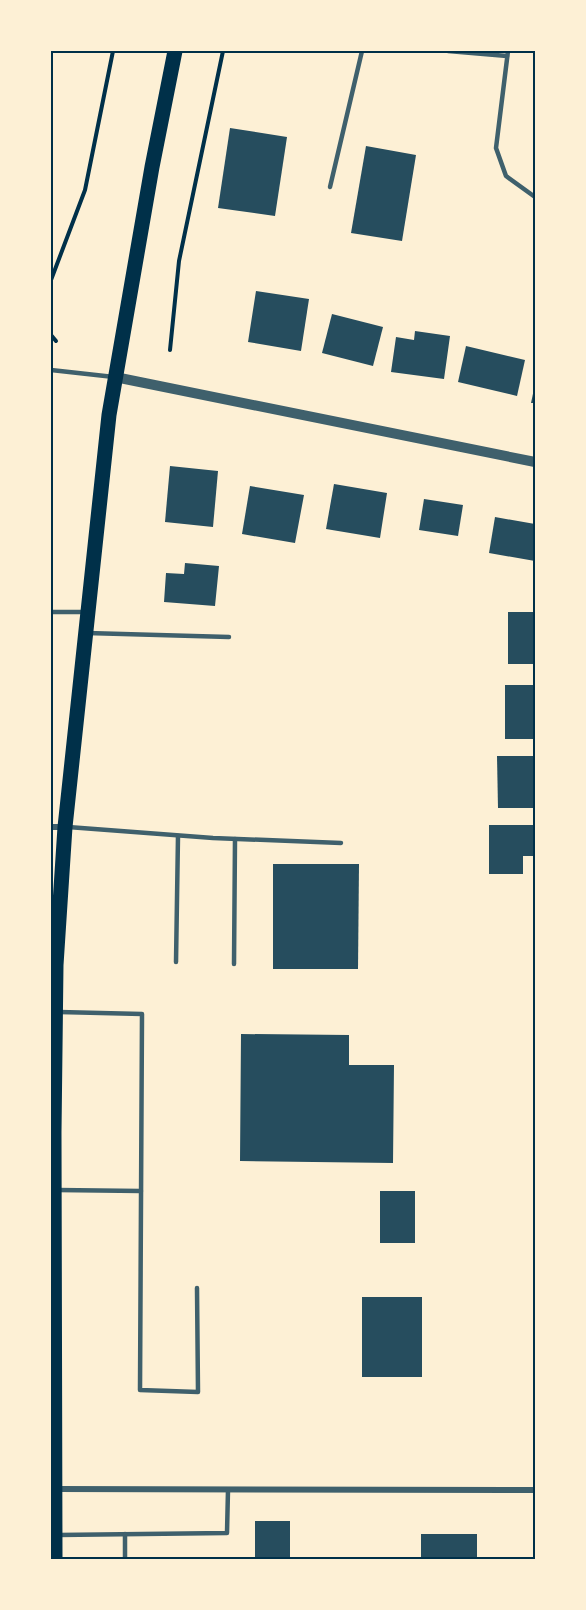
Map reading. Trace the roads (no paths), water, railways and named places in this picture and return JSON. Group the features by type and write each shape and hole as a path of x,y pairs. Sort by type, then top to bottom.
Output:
{"main road":[{"path":"55,1559 52,1132 58,827 115,377 175,51"}],"street":[{"path":"115,377 535,462"},
{"path":"56,1489 535,1490"}],"lane":[{"path":"330,187 362,51"},
{"path":"448,51 508,54 496,148 506,176 535,197"},
{"path":"51,370 115,377"},
{"path":"51,612 86,612"},
{"path":"84,633 229,637"},
{"path":"58,827 178,836 342,843"},
{"path":"176,962 178,836"},
{"path":"234,964 235,839"},
{"path":"56,1012 142,1014 140,1390 198,1392 197,1288"},
{"path":"54,1190 141,1191"},
{"path":"56,1535 227,1533 228,1490"},
{"path":"125,1534 125,1559"}]}
